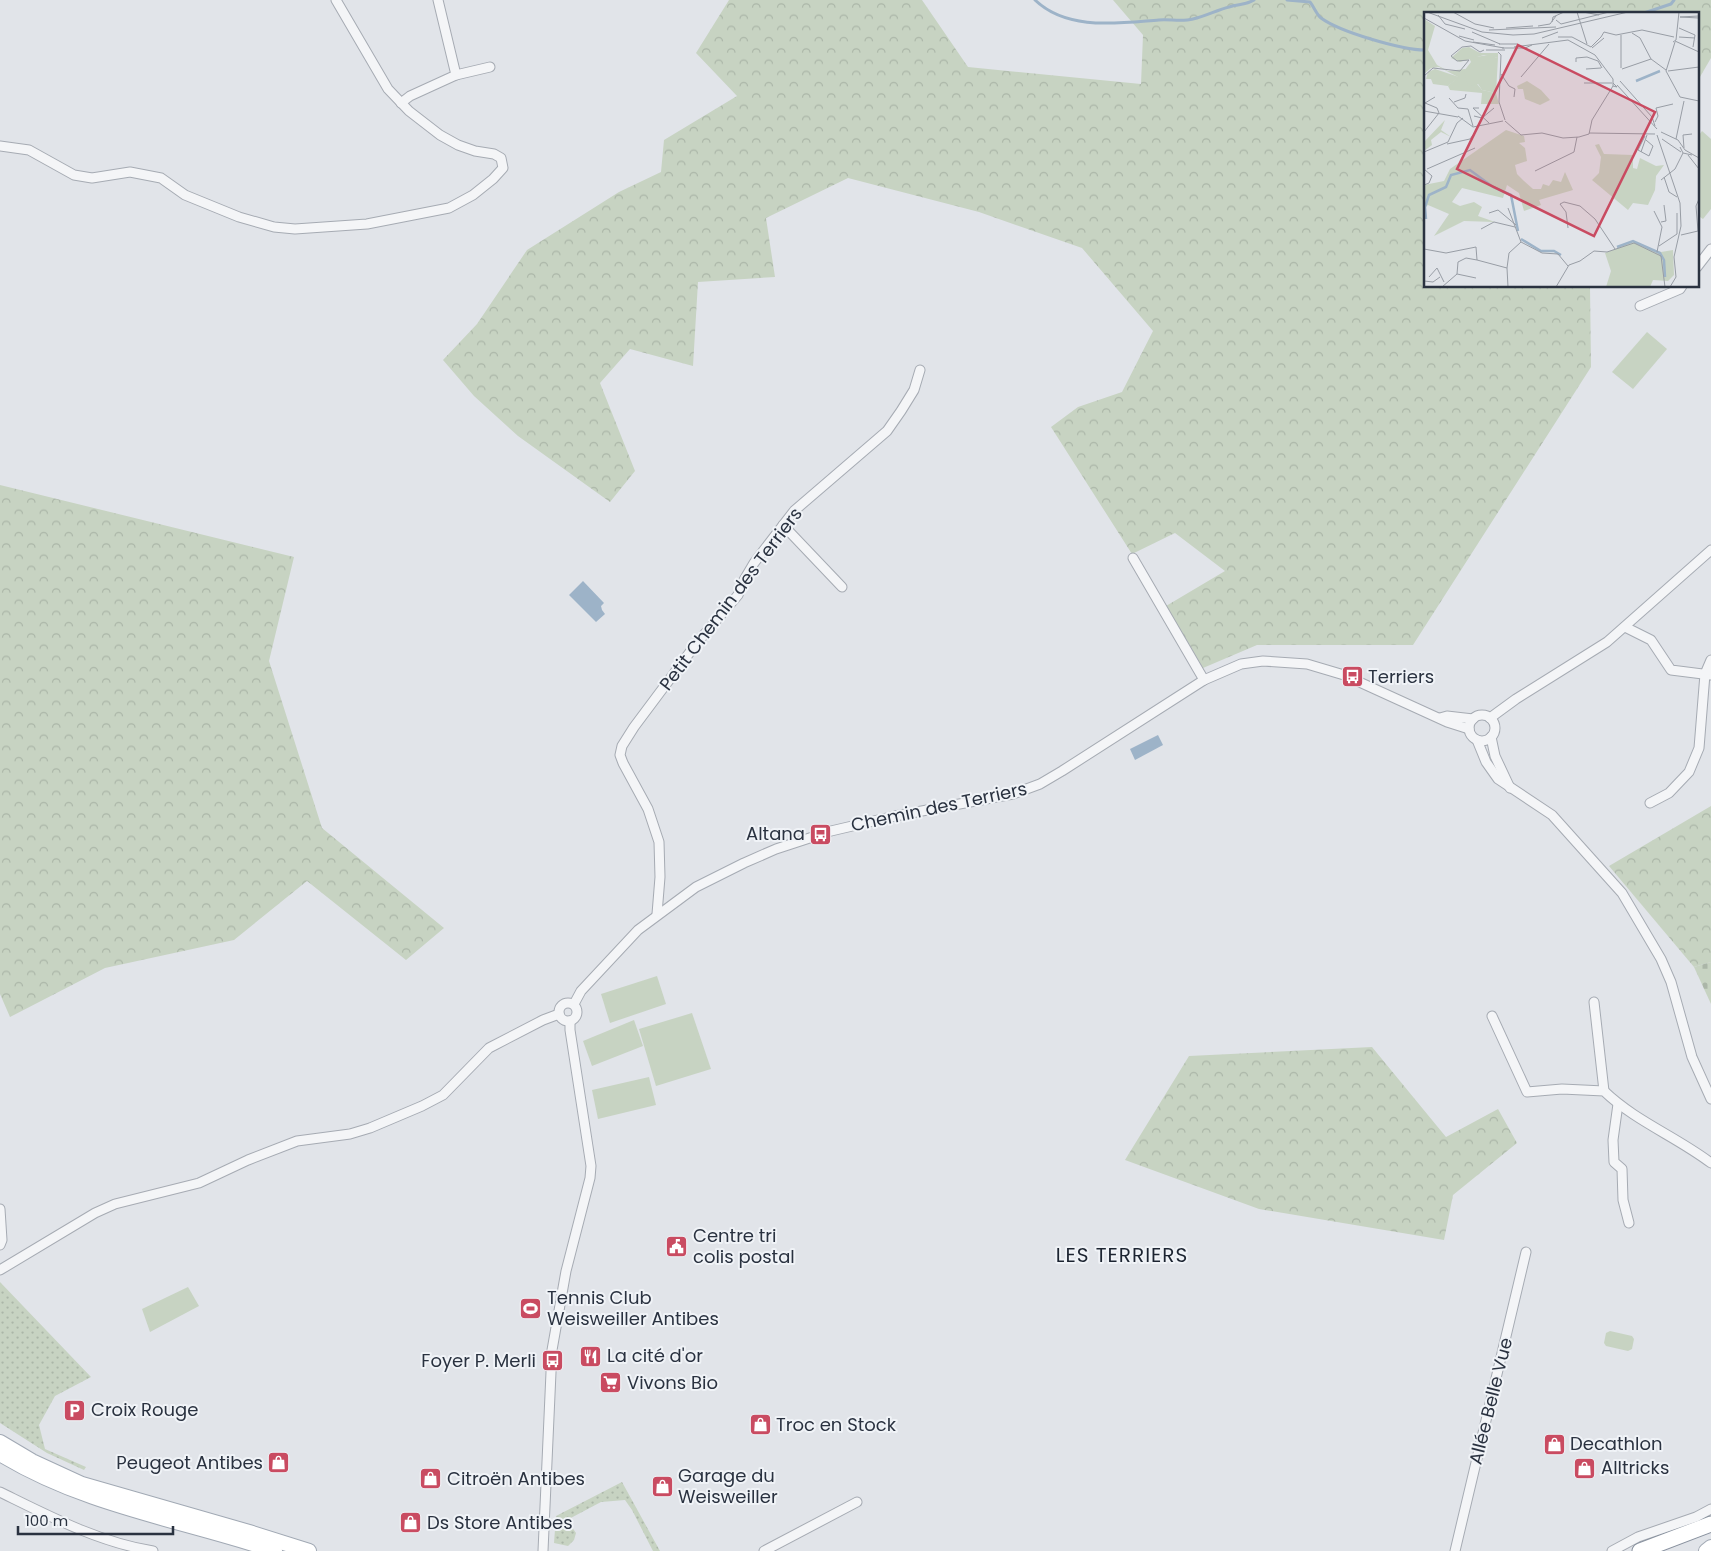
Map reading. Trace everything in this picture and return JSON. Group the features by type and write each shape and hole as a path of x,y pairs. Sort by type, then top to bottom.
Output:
{"highway":[{"path":"1640,1551 1711,1524"}],"main road":[{"path":"0,1442 32,1461 82,1484 309,1551"},
{"path":"0,1454 24,1469 87,1496 275,1551"},
{"path":"1706,1551 1711,1547"}],"street":[{"path":"0,146 29,150 74,175 92,178 130,172 161,178 184,195 239,217 274,227 295,229 367,224 449,208 473,196 503,168 501,158 494,154 475,151 458,145 440,135 409,112 388,89 336,0"},
{"path":"438,0 456,75"},
{"path":"401,103 410,96 456,75 490,67"},
{"path":"1698,266 1711,249"},
{"path":"1640,306 1681,288"},
{"name":"Petit Chemin des Terriers","path":"657,914 661,860 659,842 648,809 623,763 620,755 622,746 634,726 738,595 754,563 794,511 887,430 914,390 920,370"},
{"path":"783,525 842,587"},
{"path":"1711,550 1608,642 1516,699 1490,718 1480,716 1473,719 1469,729 1472,736 1477,740 1486,762 1498,778 1552,816 1622,893 1661,959 1671,982 1692,1058 1711,1099"},
{"path":"1133,558 1204,680"},
{"path":"1625,627 1651,640 1671,670 1708,674"},
{"path":"1650,803 1669,793 1689,772 1696,756 1699,748 1711,660"},
{"name":"Chemin des Terriers","path":"574,1004 581,990 638,930 657,914 696,887 744,863 799,840 886,818 1013,794 1040,784 1204,680 1242,664 1263,661 1307,664 1352,677 1447,722 1469,729"},
{"name":"Chemin des Terriers","path":"1440,718 1447,716 1473,719"},
{"path":"1477,740 1487,740 1491,737 1495,728 1490,718"},
{"path":"1491,737 1495,756 1510,788"},
{"path":"543,1551 552,1350 566,1271 590,1184 591,1166 570,1030 570,1021 577,1015 577,1009 574,1004 568,1002 559,1008 559,1014 564,1020 570,1021"},
{"path":"1594,1002 1604,1091"},
{"path":"0,1270 95,1213 115,1204 199,1183 248,1160 297,1141 350,1134 370,1128 422,1106 442,1095 490,1048 543,1020 559,1014"},
{"path":"1492,1016 1527,1092 1562,1089 1604,1091 1618,1104 1692,1148 1711,1163"},
{"path":"1618,1104 1613,1140 1614,1162 1622,1168 1623,1200 1629,1223"},
{"path":"0,1209 2,1240 0,1245"},
{"name":"Allée Belle Vue","path":"1455,1551 1526,1252"},
{"path":"0,1492 87,1533 116,1543 153,1551"},
{"path":"764,1551 857,1502"},
{"path":"1612,1551 1638,1537 1711,1510"}],"green space":[{"path":"729,0 922,0 968,67 1141,84 1143,35 1113,0 1711,0 1711,58 1698,80 1698,12 1424,12 1424,288 1590,288 1591,367 1413,645 1257,645 1203,668 1166,606 1225,571 1175,533 1132,554 1051,427 1078,407 1122,392 1153,331 1082,248 979,212 848,178 766,218 775,277 698,282 693,366 630,349 600,383 635,471 610,502 518,436 474,396 443,360 477,324 527,250 619,192 661,172 664,140 737,96 696,53"},
{"path":"1702,131 1711,139 1711,209 1703,219 1698,216 1698,137"},
{"path":"1647,332 1667,349 1633,389 1612,372"},
{"path":"0,485 294,557 269,661 322,828 444,928 406,960 307,881 234,940 105,968 10,1017 0,994"},
{"path":"1711,806 1711,962 1694,967 1609,866"},
{"path":"1711,962 1711,1004 1694,967"},
{"path":"657,976 666,1004 610,1023 601,994"},
{"path":"692,1013 711,1069 656,1086 639,1029"},
{"path":"634,1020 643,1046 592,1066 583,1041"},
{"path":"1372,1047 1446,1137 1498,1109 1517,1143 1453,1195 1444,1240 1259,1209 1125,1160 1189,1056"},
{"path":"649,1077 656,1105 598,1119 592,1090"},
{"path":"0,1282 91,1377 55,1396 39,1425 45,1449 86,1467 84,1470 47,1453 0,1423"},
{"path":"188,1287 199,1306 150,1332 142,1309"},
{"path":"1610,1331 1632,1336 1634,1339 1632,1349 1628,1351 1606,1346 1604,1343 1606,1333"},
{"path":"622,1482 660,1551 653,1551 625,1500 601,1502 567,1520 576,1533 574,1540 568,1546 554,1543 556,1516"}],"water":[{"path":"583,581 604,603 601,606 605,614 596,622 569,595"},
{"path":"1158,735 1163,745 1135,760 1130,749"}],"waterway":[{"path":"1035,0 1048,10 1062,17 1094,23 1189,20 1254,0"},
{"path":"1287,0 1310,2 1321,18 1342,29 1402,47 1424,50"},
{"path":"1647,12 1671,4 1674,0"}],"place":[{"name":"Terriers","path":"1352,677"},
{"name":"Altana","path":"821,834"},
{"name":"Centre tri colis postal","path":"677,1246"},
{"name":"Tennis Club Weisweiller Antibes","path":"531,1308"},
{"name":"La cité d'or","path":"591,1356"},
{"name":"Foyer P. Merli","path":"552,1361"},
{"name":"Vivons Bio","path":"611,1383"},
{"name":"Croix Rouge","path":"75,1410"},
{"name":"Troc en Stock","path":"760,1425"},
{"name":"Decathlon","path":"1554,1444"},
{"name":"Peugeot Antibes","path":"279,1463"},
{"name":"Alltricks","path":"1585,1468"},
{"name":"Citroën Antibes","path":"431,1479"},
{"name":"Garage du Weisweiller","path":"662,1486"},
{"name":"Ds Store Antibes","path":"411,1523"}],"district":[{"name":"LES TERRIERS","path":"1122,1255"}]}
